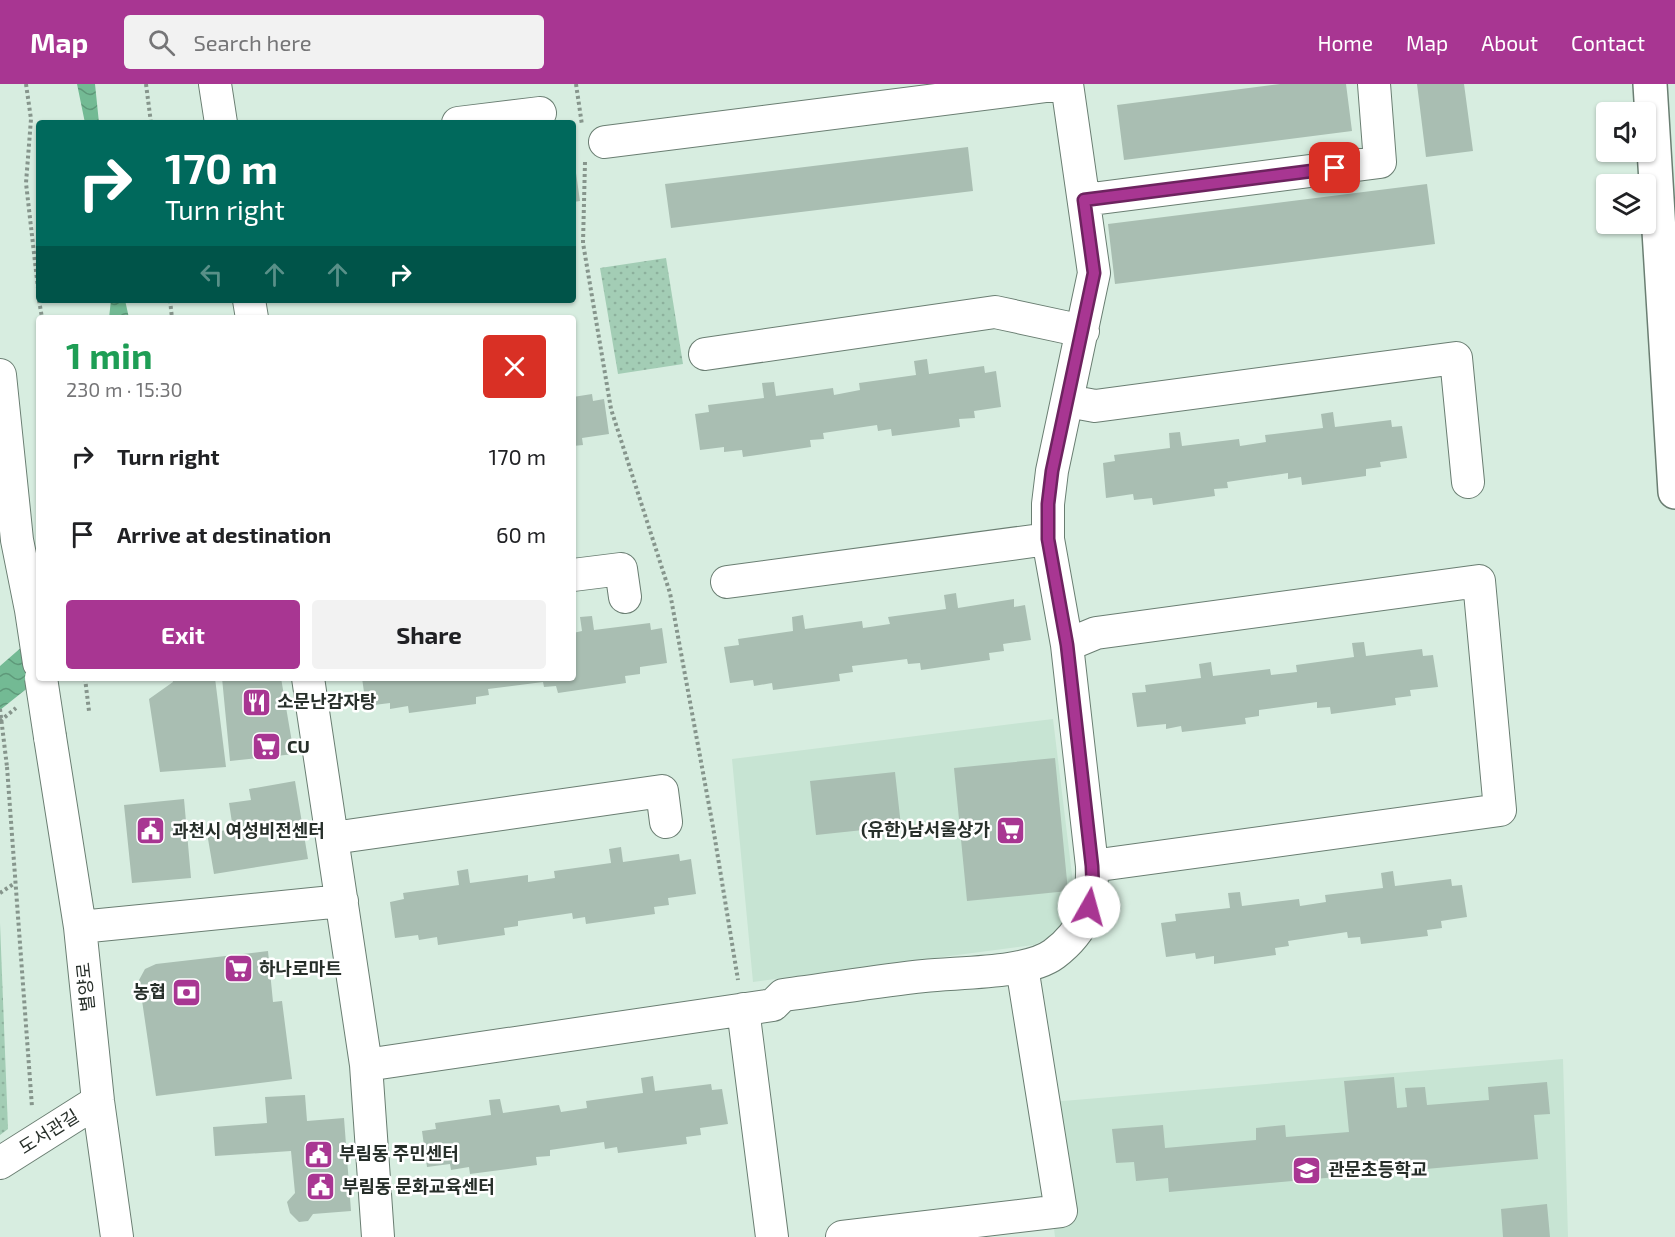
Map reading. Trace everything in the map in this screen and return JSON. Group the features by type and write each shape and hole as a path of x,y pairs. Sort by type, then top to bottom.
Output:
{"highway":[{"path":"1650,84 1675,492"}],"street":[{"path":"215,84 221,120"},
{"path":"591,145 1062,84"},
{"path":"366,1065 773,1005 783,995 923,976 1022,967 1052,956 1069,941 1085,921 1093,892 1092,866 1067,645 1048,539 1048,504 1052,471 1094,273 1067,84"},
{"path":"1084,200 1380,162 1374,84"},
{"path":"483,120 540,113"},
{"path":"705,354 995,312 1083,332"},
{"path":"1068,400 1095,406 1456,358 1468,482"},
{"path":"0,375 9,545 31,610 36,643"},
{"path":"727,582 1048,539"},
{"path":"576,575 621,569 626,597"},
{"path":"1067,645 1096,633 1479,581 1500,810 1092,866"},
{"name":"별양로","path":"41,681 80,927 98,1101 117,1237"},
{"path":"308,681 366,1065 378,1237"},
{"path":"333,838 662,791 666,822"},
{"path":"80,927 342,901"},
{"path":"842,1237 1061,1211 1022,967"},
{"path":"743,1009 772,1237"},
{"name":"도서관길","path":"0,1163 98,1101"}],"path":[{"path":"26,84 31,119 26,183 36,271"},
{"path":"147,84 151,120"},
{"path":"576,84 591,145 583,243 611,409 670,593 713,827 743,1009"},
{"path":"85,681 89,711"},
{"path":"0,709 7,767 35,1141"},
{"path":"0,893 15,883"}],"shaded area":[{"path":"666,258 683,364 618,374 600,268"},
{"path":"1053,719 1074,891 1068,911 1059,927 1048,938 1034,945 753,982 732,759"},
{"path":"0,923 8,1129 0,1135"},
{"name":"관문초등학교","path":"1563,1059 1568,1237 1055,1237 1039,1103"}],"water":[{"path":"77,84 95,84 99,120 84,120"},
{"path":"111,303 126,303 128,315 109,315"},
{"path":"36,635 36,681 0,710 0,666"}],"building":[{"path":"1280,84 1346,84 1352,131 1124,160 1117,105"},
{"path":"1417,84 1464,84 1473,151 1426,157"},
{"path":"968,147 973,191 671,228 665,184"},
{"path":"576,173 580,201 576,202"},
{"path":"1427,184 1435,244 1115,284 1108,224"},
{"path":"927,359 929,374 984,366 985,373 996,371 1001,407 974,411 975,418 959,419 960,427 892,436 891,429 878,431 877,425 823,433 824,439 810,440 811,447 743,457 742,450 724,452 724,447 700,450 695,414 709,412 708,405 764,398 762,383 774,382 776,396 833,388 834,395 860,390 859,383 916,375 914,361"},
{"path":"592,394 593,401 604,399 609,434 582,438 583,445 576,446 576,397"},
{"path":"1333,412 1335,427 1391,420 1392,427 1402,426 1407,458 1380,462 1381,467 1366,469 1366,476 1302,485 1301,477 1288,479 1288,473 1227,482 1228,488 1214,489 1215,496 1153,505 1152,498 1134,500 1133,494 1106,498 1103,463 1115,461 1114,455 1170,448 1169,433 1180,432 1182,446 1239,439 1240,446 1266,442 1265,435 1323,428 1321,414"},
{"path":"956,593 958,608 1014,599 1014,607 1025,605 1031,640 1003,644 1004,651 989,653 990,660 921,670 920,663 908,664 907,659 852,666 853,672 839,674 840,681 773,690 772,683 754,686 753,680 730,683 724,647 739,645 738,639 793,631 792,617 803,615 805,629 862,621 863,628 890,624 888,617 946,609 944,595"},
{"path":"592,616 594,630 650,623 651,630 662,628 667,663 640,667 640,674 625,676 626,683 558,693 556,686 544,687 543,682 488,689 489,695 476,697 476,704 409,713 408,706 390,709 390,703 366,706 362,681 576,681 576,632 582,631 580,617"},
{"path":"1364,642 1366,656 1422,649 1423,656 1433,655 1438,687 1410,690 1411,696 1395,698 1396,705 1331,714 1330,707 1317,708 1317,702 1259,710 1259,716 1245,718 1246,724 1182,732 1181,726 1166,729 1166,724 1137,727 1132,693 1146,692 1145,685 1201,678 1199,664 1211,662 1213,676 1270,669 1271,675 1297,672 1296,665 1354,657 1352,643"},
{"path":"215,681 226,767 160,772 149,699 173,682"},
{"path":"222,681 282,681 294,754 230,761"},
{"name":"(유한)남서울상가","path":"1055,758 1068,891 967,901 954,768"},
{"path":"895,772 901,826 816,835 810,781"},
{"path":"295,781 308,859 214,874 207,833 233,829 229,803 251,800 249,789"},
{"path":"184,799 191,878 132,883 124,805"},
{"path":"621,847 623,862 679,854 680,861 691,859 696,894 668,898 669,905 654,907 655,914 586,924 585,917 573,919 572,913 518,921 518,926 504,928 505,935 438,945 437,937 419,940 418,935 395,938 390,902 404,899 403,893 459,885 457,871 468,869 470,883 528,875 528,882 555,878 554,871 611,863 609,849"},
{"path":"1393,871 1395,886 1451,879 1452,886 1462,885 1467,917 1441,921 1442,928 1427,930 1428,936 1361,944 1360,937 1348,938 1347,932 1288,941 1289,946 1275,948 1276,955 1214,964 1214,956 1196,959 1195,953 1166,957 1161,923 1176,921 1175,914 1230,908 1228,893 1240,892 1242,906 1299,899 1300,906 1326,902 1325,895 1383,888 1381,873"},
{"path":"268,951 273,1002 282,1001 292,1079 156,1096 139,980 145,969 156,964"},
{"path":"653,1076 655,1091 711,1084 712,1090 722,1089 728,1124 700,1128 701,1135 686,1137 687,1144 618,1153 617,1147 605,1149 604,1142 550,1150 550,1156 536,1157 537,1165 470,1174 469,1167 451,1170 450,1164 427,1167 422,1131 436,1129 435,1123 491,1115 489,1100 500,1099 503,1113 559,1105 561,1112 587,1108 586,1101 643,1093 641,1078"},
{"path":"1394,1077 1397,1108 1407,1107 1405,1088 1425,1087 1427,1105 1489,1100 1488,1087 1547,1082 1550,1114 1534,1115 1538,1159 1169,1192 1168,1178 1136,1181 1134,1162 1116,1163 1112,1129 1163,1125 1165,1148 1256,1140 1256,1128 1285,1125 1286,1137 1349,1132 1344,1081"},
{"path":"305,1095 307,1121 344,1118 351,1211 313,1214 308,1221 299,1222 290,1213 287,1202 295,1193 291,1151 215,1156 213,1127 267,1123 265,1097"},
{"path":"1547,1204 1550,1237 1503,1237 1501,1209"}],"place":[{"name":"소문난감자탕","path":"256,702"},
{"name":"CU","path":"266,747"},
{"name":"(유한)남서울상가","path":"1011,830"},
{"name":"과천시 여성비전센터","path":"151,831"},
{"name":"하나로마트","path":"238,969"},
{"name":"농협","path":"187,992"},
{"name":"부림동 주민센터","path":"318,1154"},
{"name":"관문초등학교","path":"1307,1170"},
{"name":"부림동 문화교육센터","path":"321,1187"}],"route":[{"path":"1089,907 1093,892 1092,866 1067,645 1048,539 1048,504 1052,471 1094,273 1084,200 1335,168"}]}
